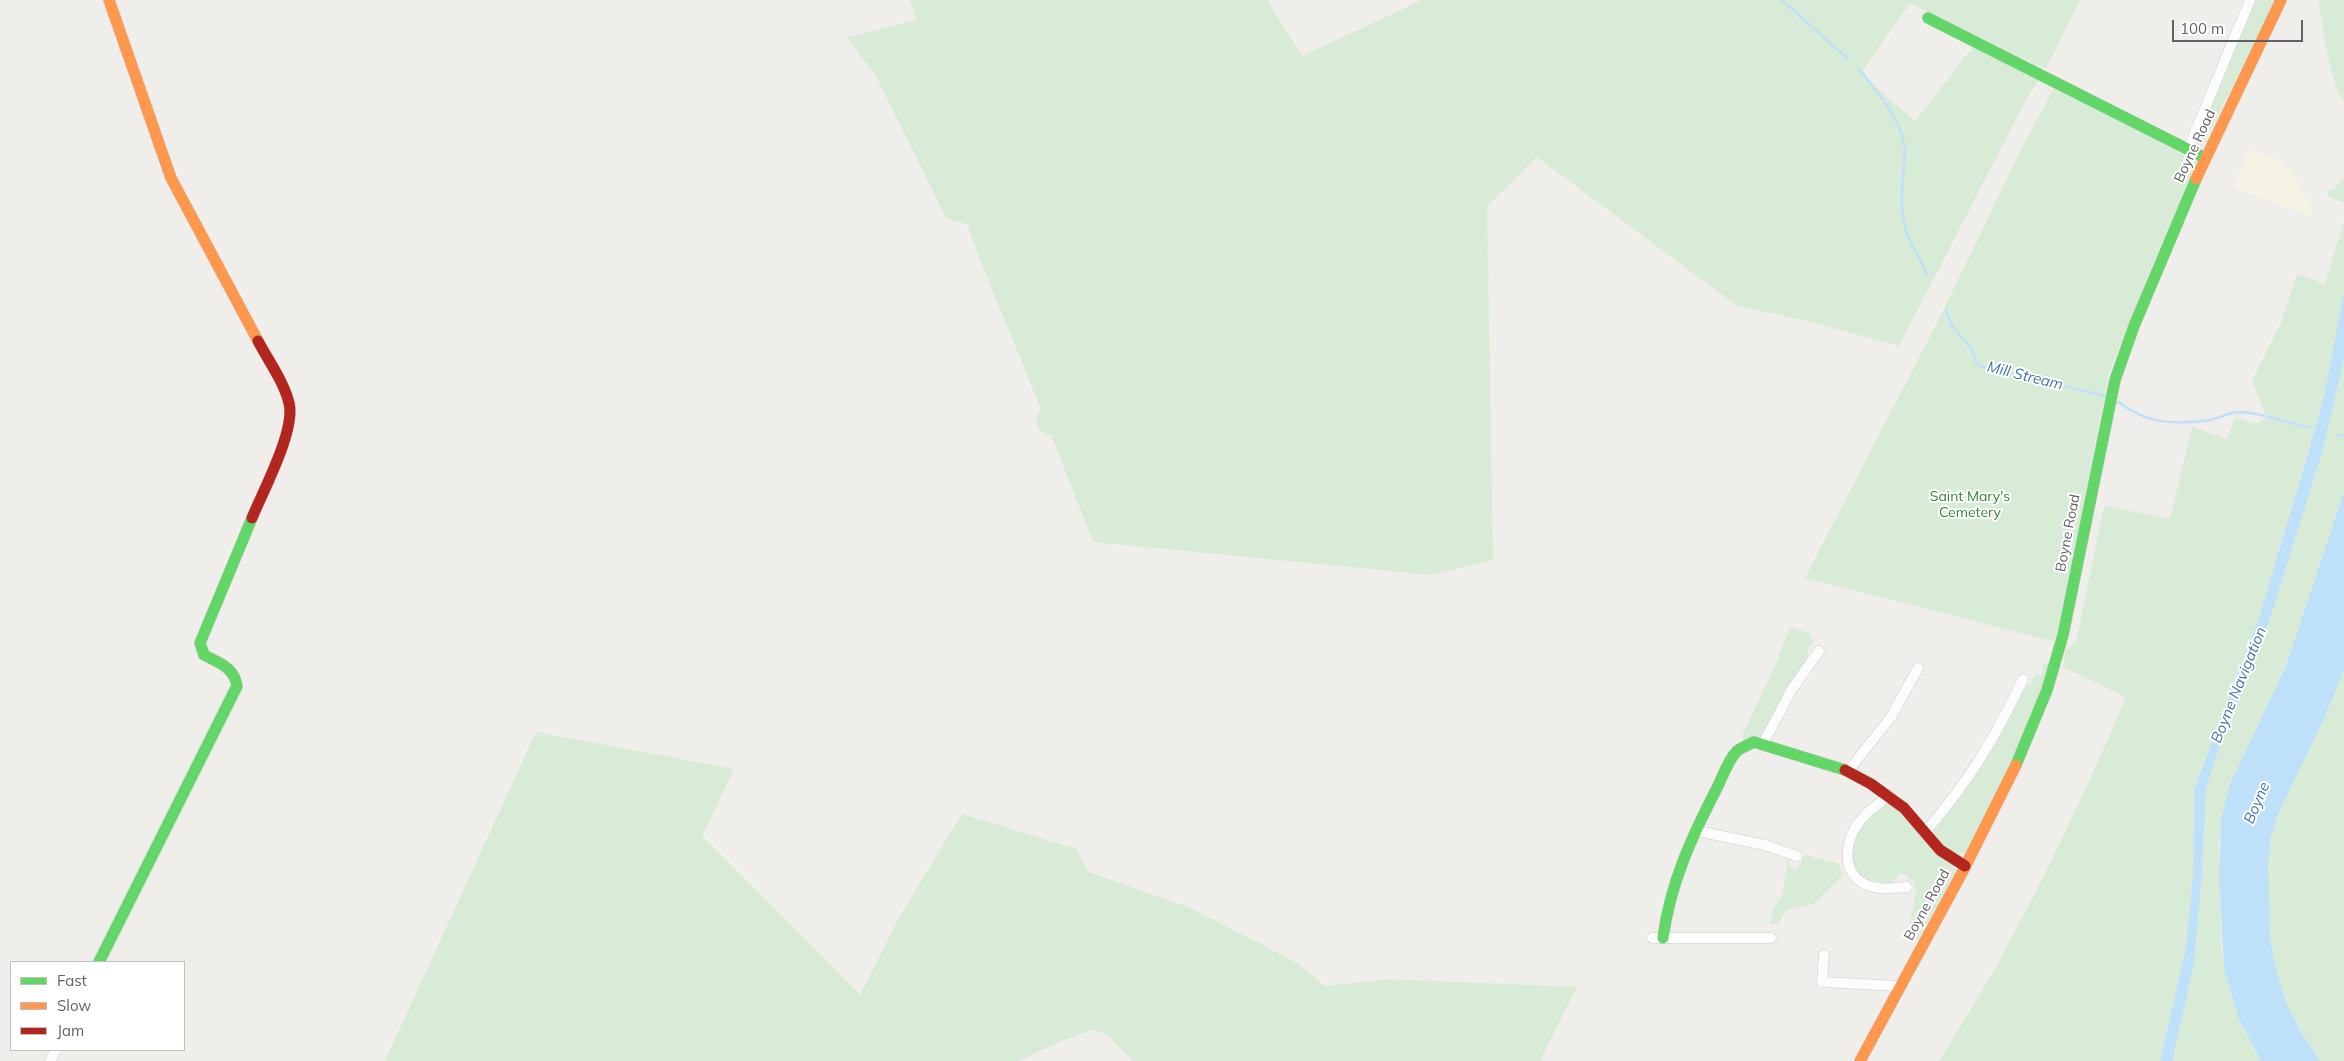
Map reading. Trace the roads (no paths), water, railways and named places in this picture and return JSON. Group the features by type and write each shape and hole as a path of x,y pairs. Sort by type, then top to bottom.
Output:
{"street":[{"path":"100,961 237,686 234,672 230,668 204,655 200,642 288,434 291,416 291,404 286,394 214,255 170,178 109,0"},
{"path":"2188,149 2250,0"},
{"name":"Boyne Road","path":"1860,1061 1965,866 2037,721 2053,676 2115,380 2134,326 2205,158 2262,43 2281,0"},
{"path":"1928,18 2205,158"},
{"path":"1763,744 1788,696 1819,651"},
{"path":"1848,771 1891,717 1918,668"},
{"path":"1925,832 1945,809 1983,756 2023,679"},
{"path":"1771,938 1657,938 1668,900 1705,810 1739,749 1754,742 1848,771 1889,796 1904,808 1940,850 1965,866"},
{"path":"1889,796 1861,820 1850,839 1846,860 1855,876 1871,887 1907,887"},
{"path":"1696,831 1773,847 1797,856"},
{"path":"1824,955 1822,982 1900,986"}],"water":[{"name":"Boyne Navigation","path":"2344,291 2344,359 2323,450 2269,622 2246,683 2230,715 2206,788 2202,875 2194,964 2172,1061 2160,1061 2186,947 2193,875 2194,790 2259,617 2325,392"},
{"name":"Boyne","path":"2344,492 2344,670 2324,719 2279,812 2271,837 2268,865 2270,937 2275,966 2286,1002 2300,1030 2320,1061 2261,1061 2238,1017 2224,969 2219,879 2221,819 2230,784 2286,666"}],"waterway":[{"name":"Mill Stream","path":"1782,0 1848,59"},
{"name":"Mill Stream","path":"1858,69 1893,115 1905,148"},
{"name":"Mill Stream","path":"1905,152 1902,195 1903,217 1910,242 1927,275"},
{"name":"Mill Stream","path":"1946,310 1952,326 1972,349 1976,362 1980,366 2105,396"},
{"name":"Mill Stream","path":"2118,402 2140,415 2162,421 2197,422 2240,412 2267,416 2311,428"},
{"name":"Mill Stream","path":"2338,435 2344,436"}],"park label":[{"name":"Saint Mary's Cemetery","path":"1970,506"}]}
